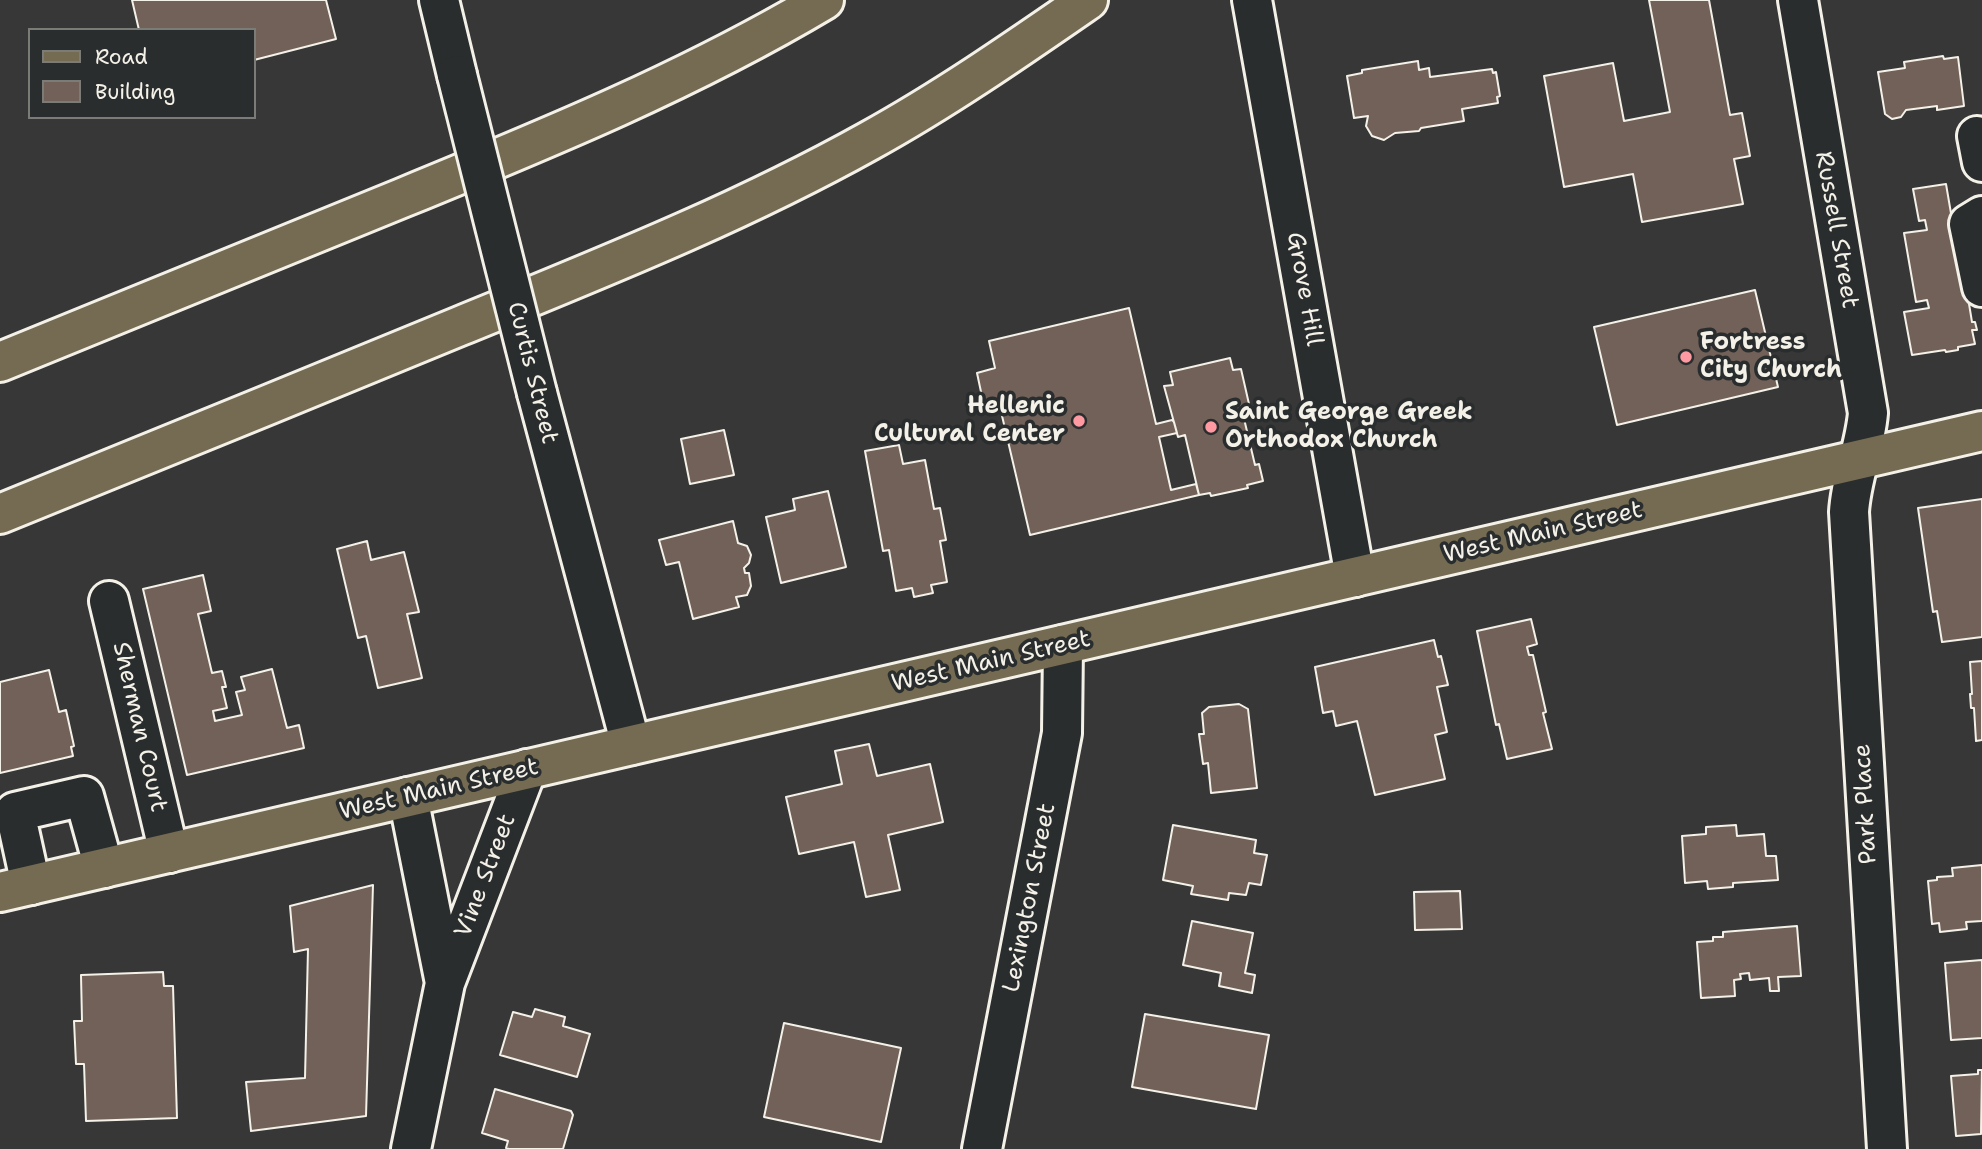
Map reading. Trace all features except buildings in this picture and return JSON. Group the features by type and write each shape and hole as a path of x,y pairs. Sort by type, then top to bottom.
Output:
{"main road":[{"path":"0,362 530,145 637,98 732,52 824,0"},
{"path":"0,514 593,272 739,208 903,122 987,70 1088,0"},
{"name":"West Main Street","path":"16,889 1982,431"}],"street":[{"name":"Curtis Street","path":"439,0 537,393 631,745"},
{"name":"Russell Street","path":"1798,0 1866,397 1867,429 1860,459"},
{"name":"Grove Hill","path":"1253,7 1355,577"},
{"path":"1982,216 1969,224 1982,287"},
{"name":"Park Place","path":"1860,459 1852,485 1849,512 1887,1149"},
{"name":"Sherman Court","path":"109,601 169,853"},
{"name":"Lexington Street","path":"982,1149 1062,733 1063,645"},
{"name":"Vine Street","path":"411,1149 445,983 527,769"},
{"path":"16,889 15,812 26,809 84,796 104,868"},
{"name":"Vine Street","path":"408,797 445,983"}],"place":[{"name":"Fortress City Church","path":"1686,357"},
{"name":"Hellenic Cultural Center","path":"1079,421"},
{"name":"Saint George Greek Orthodox Church","path":"1211,427"}]}
